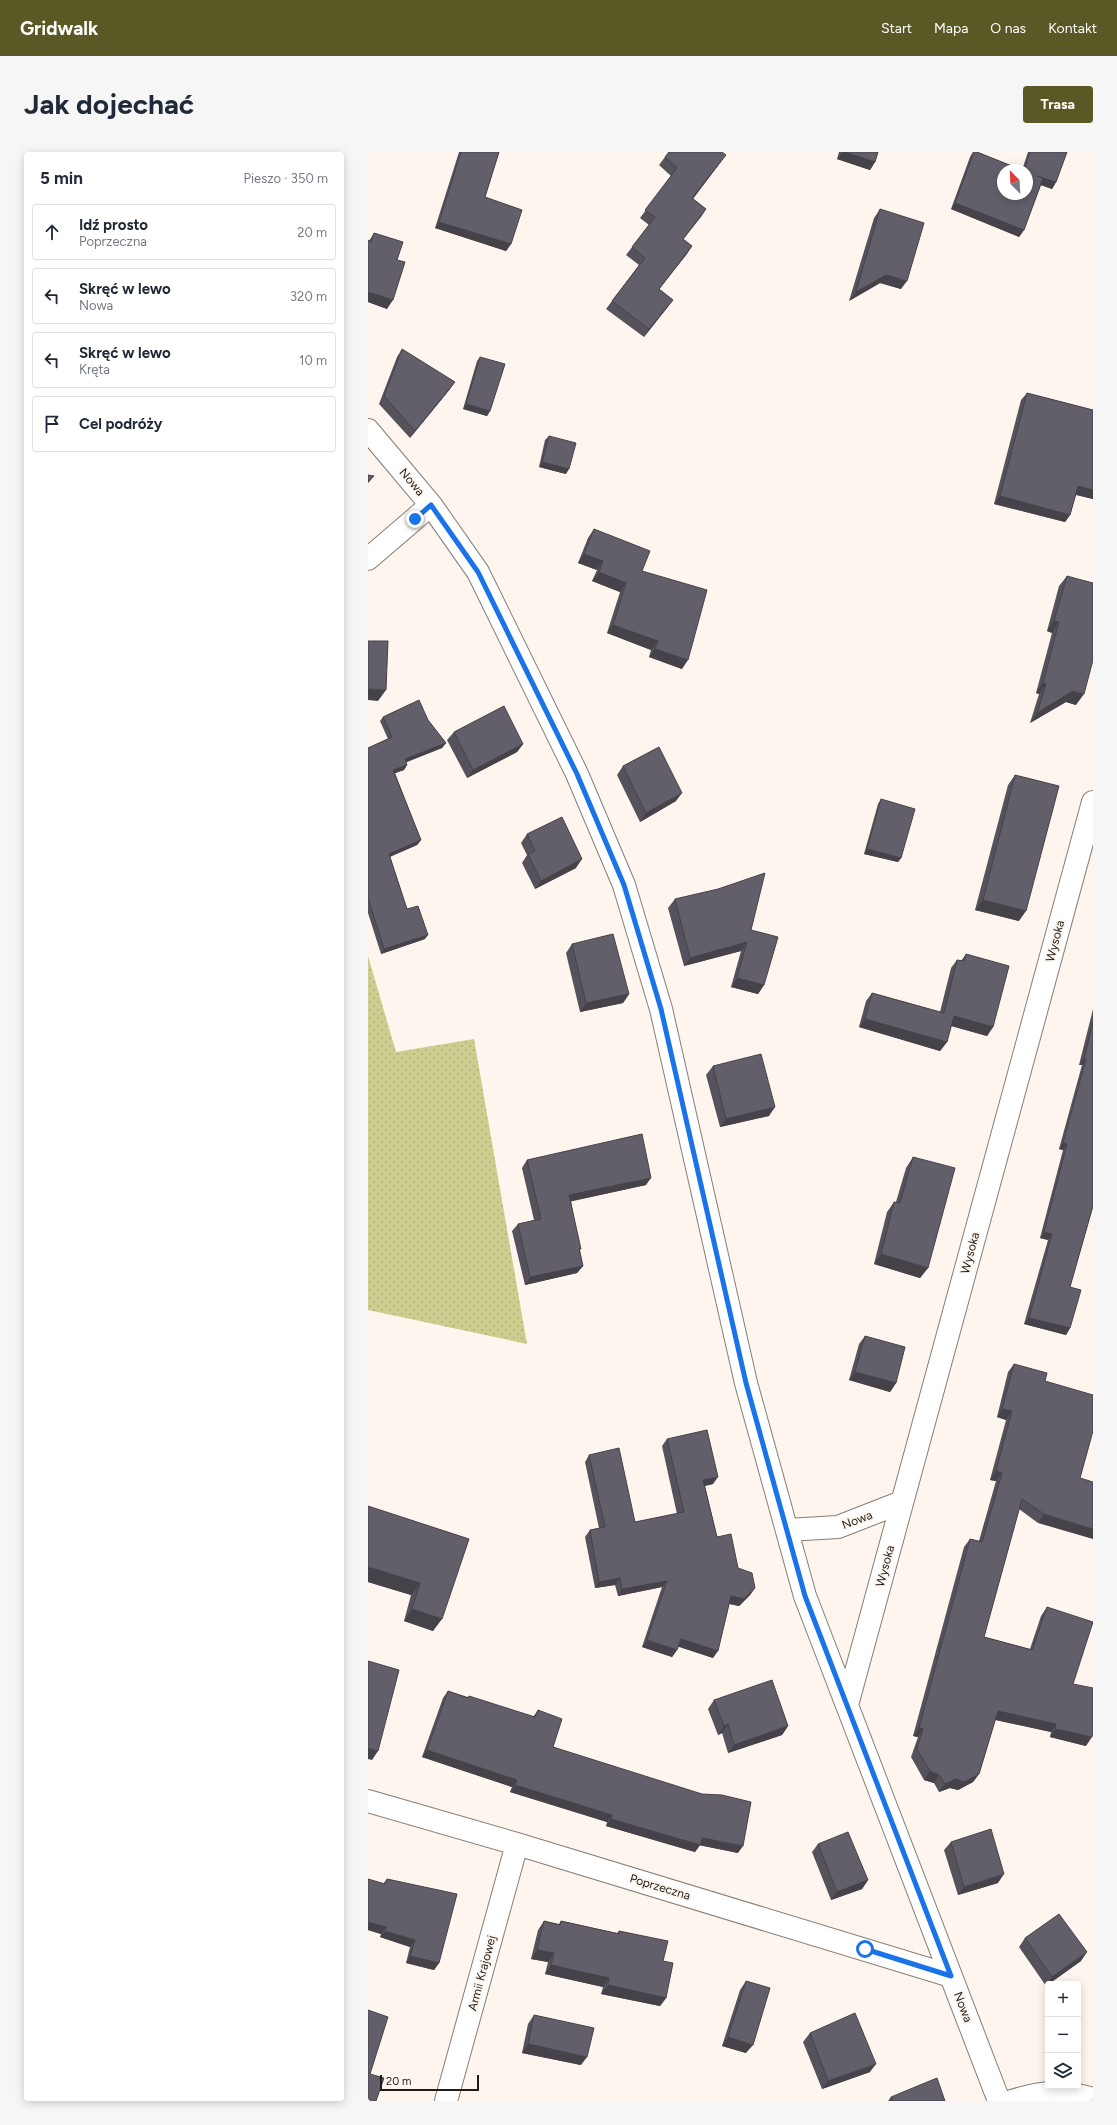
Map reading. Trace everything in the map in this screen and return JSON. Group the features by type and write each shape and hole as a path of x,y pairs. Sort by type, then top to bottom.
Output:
{"street":[{"name":"Nowa","path":"368,430 431,505 478,572 577,774 624,885 661,1009 746,1383 805,1596 999,2101"},
{"path":"368,559 431,505"},
{"name":"Wysoka","path":"847,1705 1093,802"},
{"name":"Nowa","path":"787,1530 838,1527 902,1502"},
{"name":"Poprzeczna","path":"368,1801 517,1844 951,1976"},
{"name":"Armii Krajowej","path":"446,2101 517,1844"},
{"path":"1012,2101 1030,2095 1051,2092 1073,2093 1093,2099"}],"green space":[{"path":"368,956 396,1052 474,1039 527,1344 368,1310"}],"building":[{"path":"461,152 499,152 485,197 522,210 511,244 439,222"},
{"path":"669,152 722,152 726,155 692,198 706,209 683,239 692,246 659,289 673,300 649,329 612,301 645,258 632,247 655,217 645,210 677,168 665,157"},
{"path":"845,152 878,152 875,162"},
{"path":"974,152 1007,164 997,164 997,200 1033,200 1033,164 1026,164 1030,152 1067,152 1056,182 1037,176 1043,178 1024,230 955,203"},
{"path":"880,209 924,223 907,281 886,275 856,292"},
{"path":"374,233 403,242 397,260 405,262 393,300 368,292 368,240 371,242"},
{"path":"402,349 455,382 415,431 384,396"},
{"path":"480,357 505,364 490,411 466,404"},
{"path":"1027,393 1093,410 1093,490 1078,486 1070,515 1000,496"},
{"path":"549,436 576,443 569,469 542,462"},
{"path":"368,475 374,476 368,481"},
{"path":"594,529 650,551 642,571 707,590 688,660 655,649 658,641 613,625 626,583 599,572 603,561 584,554"},
{"path":"1067,576 1093,583 1093,660 1084,694 1073,691 1037,713 1046,684 1043,683 1059,622 1054,621"},
{"path":"368,641 388,641 386,690 368,689"},
{"path":"419,700 428,720 446,743 405,759 407,765 393,770 421,840 389,854 407,909 418,906 428,935 384,949 368,898 368,748 392,737 383,717"},
{"path":"504,706 523,744 473,770 454,732"},
{"path":"659,747 682,793 646,813 623,766"},
{"path":"1015,775 1059,786 1026,911 983,900"},
{"path":"881,799 915,809 901,858 867,849"},
{"path":"562,817 582,859 541,881 528,854 535,851 527,834"},
{"path":"765,873 751,930 778,937 764,985 737,978 747,942 690,958 675,899 718,889"},
{"path":"613,934 629,994 586,1003 572,944"},
{"path":"966,954 1009,966 993,1027 954,1016 947,1042 865,1019 872,993 944,1013 957,960 964,961"},
{"path":"1093,1021 1093,1206 1070,1287 1081,1290 1070,1328 1029,1318 1052,1234 1044,1232 1067,1144 1063,1143 1086,1059 1084,1059"},
{"path":"761,1054 775,1107 726,1119 713,1066"},
{"path":"642,1134 651,1178 569,1195 581,1249 579,1249 583,1266 530,1277 518,1224 541,1219 527,1160"},
{"path":"913,1157 955,1168 928,1268 881,1254 894,1202 900,1203"},
{"path":"865,1336 905,1347 896,1383 855,1372"},
{"path":"1014,1364 1047,1373 1045,1381 1093,1395 1093,1431 1080,1478 1093,1482 1093,1529 1044,1514 1022,1499 984,1637 1032,1650 1047,1607 1093,1622 1073,1684 1093,1688 1093,1732 1092,1737 1055,1729 1056,1724 998,1711 979,1774 964,1782 956,1779 945,1784 939,1775 930,1771 917,1749 923,1729 919,1728 970,1539 982,1542 1002,1473 996,1471 1012,1411 1002,1409"},
{"path":"707,1430 718,1477 703,1480 717,1537 731,1534 738,1568 752,1573 755,1588 744,1599 731,1596 718,1651 681,1639 677,1650 647,1640 667,1581 622,1589 620,1578 599,1582 590,1530 605,1527 589,1455 619,1448 635,1522 684,1512 667,1439"},
{"path":"368,1506 469,1539 442,1619 412,1609 420,1583 368,1567"},
{"path":"368,1661 399,1670 378,1751 368,1748"},
{"path":"772,1680 788,1726 734,1745 728,1724 724,1726 714,1700"},
{"path":"448,1691 468,1698 469,1696 535,1717 538,1710 562,1719 553,1747 702,1794 722,1795 751,1802 743,1846 703,1838 700,1845 611,1819 612,1815 515,1785 517,1780 427,1750"},
{"path":"991,1829 1004,1874 964,1887 951,1842"},
{"path":"848,1832 868,1880 837,1892 818,1844"},
{"path":"368,1879 385,1884 387,1879 457,1894 439,1963 410,1956 415,1940 385,1931 386,1927 368,1922"},
{"path":"1059,1914 1087,1952 1052,1977 1025,1938"},
{"path":"544,1921 560,1925 561,1921 619,1934 619,1931 668,1941 663,1961 673,1963 666,1998 608,1985 609,1978 551,1965 554,1953 537,1950"},
{"path":"746,1981 770,1988 753,2045 728,2037"},
{"path":"368,2010 388,2017 370,2074 384,2078 376,2101 368,2101"},
{"path":"855,2013 876,2064 828,2081 810,2033"},
{"path":"534,2015 594,2028 587,2057 528,2044"},
{"path":"937,2078 945,2101 893,2101 891,2097"}],"route":[{"path":"415,519 431,505 478,572 577,774 624,885 661,1009 746,1383 805,1596 951,1976 865,1949"}]}
